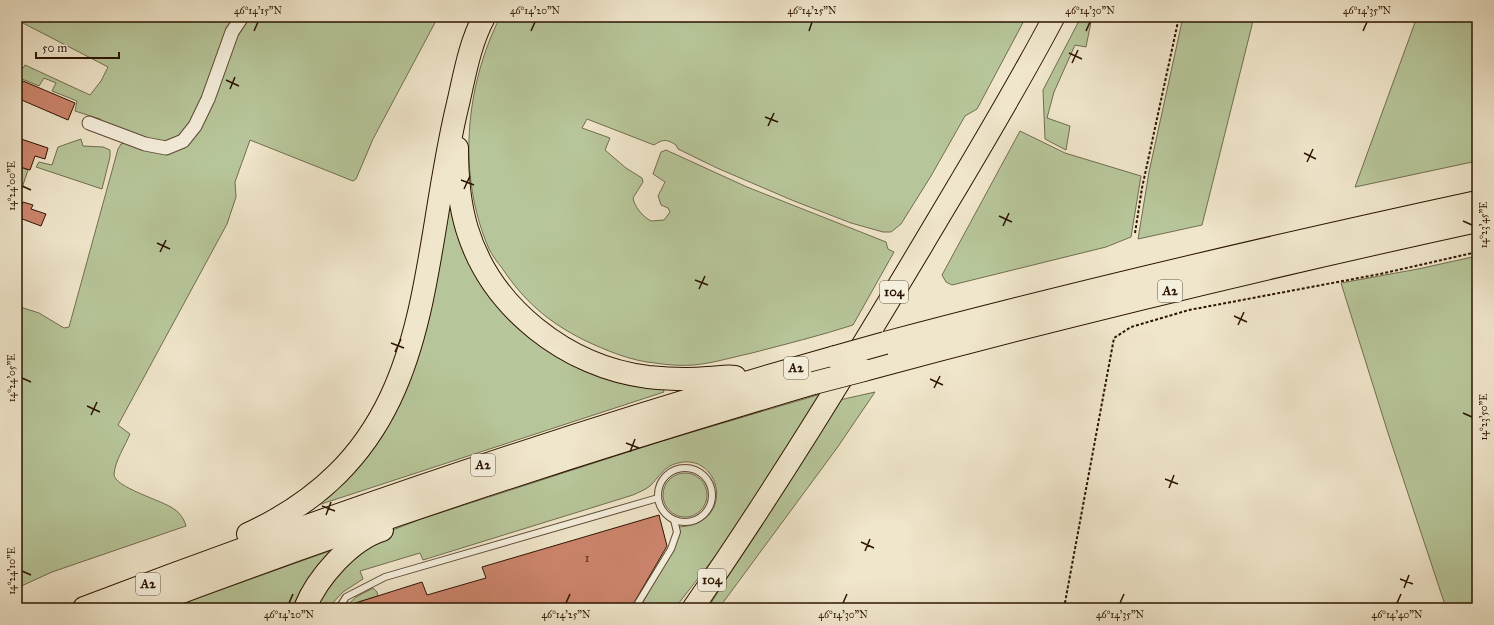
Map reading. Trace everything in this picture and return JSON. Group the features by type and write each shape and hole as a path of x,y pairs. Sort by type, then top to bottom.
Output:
{"highway":[{"path":"211,559 236,539 281,517 310,498 340,472 368,438 390,402 406,363 418,323 446,160 462,83 470,51 484,17"},
{"path":"457,109 457,163 460,197 467,230 488,274 524,320 555,343 590,360 616,370 647,377 683,380 726,375 757,379"},
{"name":"A2","path":"84,608 211,559 422,485 597,428 757,379 885,343 1063,296 1246,252 1477,202"},
{"name":"A2","path":"139,608 319,541 606,445 814,383 1022,328 1248,272 1477,221"},
{"path":"305,608 311,593 323,577 349,550 374,532 406,522 429,504"}],"main road":[{"name":"104","path":"694,608 881,314 1016,86 1054,17"}],"street":[{"path":"89,123 145,144 166,148 184,140 195,126 208,99 232,32 242,17"}],"lane":[{"path":"683,467 692,468 707,478 713,494 711,504 707,512 692,522 674,520 666,515 660,507 658,498 662,481 675,470 683,467"},
{"path":"339,608 346,597 385,577 658,498"},
{"path":"636,606 671,549 677,532 674,520"}],"path":[{"path":"1135,233 1142,188 1179,17"},
{"path":"1064,608 1114,338 1131,327 1190,310 1380,274 1477,252"}],"green space":[{"path":"17,17 438,17 373,139 356,179 353,181 250,140 235,182 236,197 227,224 118,425 130,434 116,464 114,474 116,479 130,489 174,509 182,516 186,526 52,572 17,588 17,306 39,313 64,328 69,327 118,149 121,144 125,143 115,131 100,119 75,111 77,101 52,91 56,83 44,78 39,86 22,79 17,91 17,65 23,68 25,65 90,95 101,81 108,67 17,20"},
{"path":"500,17 1026,17 977,109 965,116 931,176 901,224 891,232 883,232 851,223 794,201 717,168 678,149 676,145 665,140 654,145 587,119 582,128 610,138 605,150 626,168 642,178 643,182 633,198 639,211 651,221 664,220 670,212 668,208 661,205 658,196 665,182 653,174 661,152 666,150 747,187 886,242 888,249 894,252 853,325 752,353 709,363 694,365 669,365 646,362 601,348 559,326 528,301 510,280 489,249 479,221 472,191 469,162 469,132 479,72 488,44"},
{"path":"1081,17 1092,17 1086,47 1075,45 1054,92 1047,118 1070,126 1066,150 1045,139 1043,90"},
{"path":"1183,17 1254,17 1202,225 1138,239 1149,172"},
{"path":"1417,17 1477,17 1477,161 1355,187"},
{"path":"1020,131 1065,153 1141,176 1131,237 1106,247 952,285 946,282 942,275"},
{"path":"81,139 83,146 103,147 110,150 110,157 102,189 36,167 39,162 52,165 58,147"},
{"path":"17,166 28,170 17,203"},
{"path":"447,187 504,309 661,383 664,392 306,509 370,441"},
{"path":"1477,256 1477,608 1446,608 1388,433 1341,283 1418,269"},
{"path":"875,392 837,448 719,608 708,608 835,401"},
{"path":"821,394 724,545 675,608 652,608 643,602 674,548 679,527 697,523 709,514 716,503 716,490 713,478 704,468 693,462 673,464 662,472 650,486 633,495 423,560 420,553 360,571 363,579 343,592 328,608 308,608 372,538 421,519 662,441"},
{"path":"689,473 701,479 706,487 706,503 701,511 693,516 681,517 669,511 664,503 663,491 669,479 677,474"},
{"path":"335,549 295,608 170,608"},
{"path":"373,588 377,592 378,596 352,604 351,608 344,608 356,597"}],"building":[{"path":"23,81 75,103 68,120 17,98"},
{"path":"21,139 48,148 45,159 35,156 30,170 17,166 17,145 19,145"},
{"path":"23,202 33,205 31,209 46,214 41,226 17,217"},
{"path":"659,515 667,546 631,608 346,608 346,606 422,582 427,595 486,578 482,567"}]}
